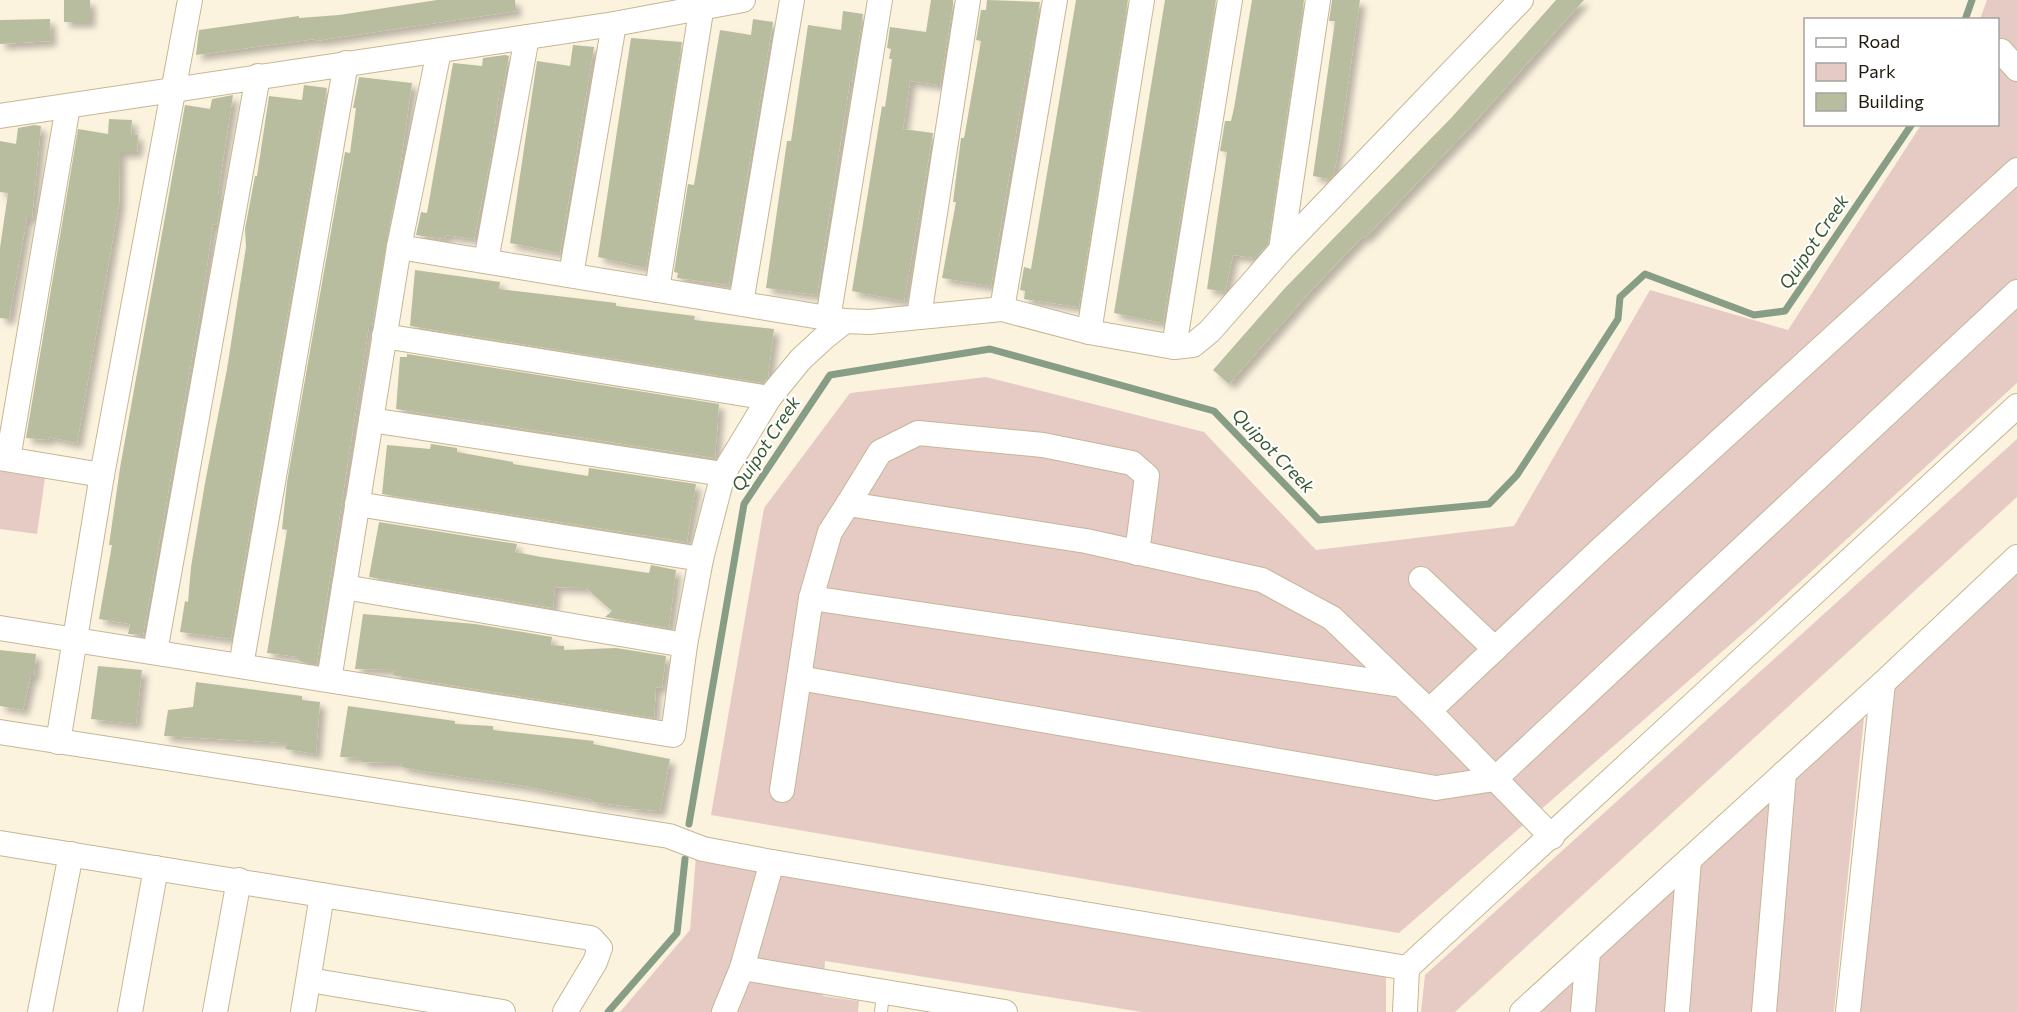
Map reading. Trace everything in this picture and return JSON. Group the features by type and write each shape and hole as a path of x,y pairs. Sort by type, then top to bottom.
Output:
{"street":[{"path":"58,741 102,475 190,0"},
{"path":"0,116 174,88 614,24 702,5 742,0"},
{"path":"741,303 792,0"},
{"path":"0,628 673,735 684,645 701,559 723,474 769,398 836,320 880,0"},
{"path":"919,316 968,0"},
{"path":"1002,309 1055,0"},
{"path":"1089,332 1142,0"},
{"path":"1174,347 1230,0"},
{"path":"1281,250 1318,0"},
{"path":"399,247 836,320 869,322 1002,309 1089,332 1174,347 1193,345 1203,338 1281,250 1521,0"},
{"path":"657,290 702,5"},
{"path":"571,275 614,24"},
{"path":"486,261 527,37"},
{"path":"329,680 399,247 439,51"},
{"path":"2001,51 2017,69"},
{"path":"241,666 346,63"},
{"path":"155,652 258,76"},
{"path":"68,106 4,459 102,475"},
{"path":"1428,711 1885,287 2017,170"},
{"path":"799,678 1436,788 1496,779 2017,292"},
{"path":"384,336 769,398"},
{"path":"1405,1012 1407,968 1552,837 2017,406"},
{"path":"371,420 723,474"},
{"path":"782,790 811,598 830,532 880,452 918,433 1043,445 1132,463 1147,476 1137,553"},
{"path":"357,504 701,559"},
{"path":"848,504 1086,541 1262,580 1332,618 1428,711 1552,837"},
{"path":"1522,1012 1883,683 2017,557"},
{"path":"1421,579 1495,649"},
{"path":"344,587 684,645"},
{"path":"811,598 1401,685"},
{"path":"1848,1012 1883,683"},
{"path":"0,732 669,836 703,849 772,862 1407,968"},
{"path":"1764,1012 1784,773"},
{"path":"0,843 591,938 600,948 595,962 565,1012"},
{"path":"40,1012 71,854"},
{"path":"1677,1012 1689,860"},
{"path":"724,1012 742,968 772,862"},
{"path":"130,1012 156,868"},
{"path":"215,1012 239,880"},
{"path":"303,1012 322,895"},
{"path":"1583,1012 1588,952"},
{"path":"742,968 882,1002 1005,1012"},
{"path":"309,980 503,1012"}],"green space":[{"path":"1987,0 2017,0 2017,383 1763,616 1399,933 711,815 764,508 850,393 986,377 1204,432 1316,550 1514,526 1650,290 1788,330 1920,126 1999,126 1999,18 1980,18"},
{"path":"2017,439 2017,497 1455,1012 1421,1012 1425,975"},
{"path":"0,471 45,478 37,534 0,529"},
{"path":"2017,566 2017,1012 1859,1012 1892,681"},
{"path":"1865,708 1834,1012 1518,1012"},
{"path":"696,856 1386,973 1386,1012 1142,1012 825,961 823,996 859,1001 858,1012 620,1012 690,930"}],"building":[{"path":"64,0 90,0 90,22 64,22"},
{"path":"437,0 515,0 516,11 315,41 315,39 196,55 199,30 299,16 299,18 339,15"},
{"path":"931,0 953,0 953,5 940,85 910,81 903,129 933,133 904,301 852,291 882,106 885,107 892,59 889,59 891,49 887,48 890,27 926,32"},
{"path":"987,0 1040,2 991,286 942,278 956,202 953,202 961,138 964,138 981,41 976,40 981,10 986,10"},
{"path":"1076,0 1128,0 1079,307 1024,299 1025,291 1020,290 1024,267 1031,269"},
{"path":"1165,0 1216,0 1163,323 1114,313"},
{"path":"1252,0 1304,0 1268,244 1255,258 1233,255 1225,292 1207,289 1227,152 1220,151 1225,121 1231,121 1234,108"},
{"path":"1332,0 1360,0 1340,141 1334,174 1330,179 1313,176 1335,21 1329,21"},
{"path":"1556,0 1584,0 1474,123 1365,238 1363,236 1309,293 1229,384 1213,370 1285,288 1452,117"},
{"path":"843,11 863,14 852,82 850,81 817,295 766,288 787,141 791,141 808,25 841,30"},
{"path":"50,19 51,41 0,44 0,20"},
{"path":"753,19 773,22 729,285 677,278 678,273 674,272 688,184 694,185 720,30 751,35"},
{"path":"631,38 682,42 646,268 598,257"},
{"path":"573,45 594,47 560,253 510,243 537,61 570,66"},
{"path":"509,56 503,87 500,87 490,161 474,239 446,235 445,239 416,235 421,212 427,213 453,63 482,66 483,58"},
{"path":"359,77 412,83 400,168 372,326 369,326 317,662 303,662 299,661 299,657 267,653 287,530 282,529 287,482 345,152 350,153 356,108 353,108"},
{"path":"304,85 327,88 231,639 180,632 185,601 188,602 191,567 205,483 227,369 246,247 245,229 255,176 257,176 269,96 302,100"},
{"path":"233,95 218,194 222,194 217,225 213,224 202,301 143,635 128,634 130,624 99,619 112,545 109,545 120,468 185,105 210,109 212,99"},
{"path":"109,119 132,120 131,135 138,135 137,152 120,152 119,204 77,443 49,437 48,440 26,438 78,129 108,134"},
{"path":"41,126 32,218 27,218 9,319 0,318 0,248 8,193 0,192 0,141 16,144 18,128"},
{"path":"415,270 500,282 499,289 616,303 616,306 695,316 694,320 774,329 768,377 763,383 410,326"},
{"path":"407,354 719,404 715,458 396,409 400,357 407,357"},
{"path":"431,444 457,448 457,452 513,462 513,464 588,476 589,468 696,484 687,542 382,494 387,445 430,449"},
{"path":"379,522 517,544 515,552 541,557 649,573 651,565 676,570 669,628 605,617 612,611 586,588 555,587 553,608 369,577"},
{"path":"363,614 475,624 552,637 551,645 564,646 564,650 616,648 666,656 662,688 656,687 654,718 393,675 394,670 355,669"},
{"path":"0,650 36,654 34,676 31,676 23,710 0,706"},
{"path":"98,666 142,670 136,724 91,719"},
{"path":"196,682 302,696 302,700 320,702 316,754 285,749 287,743 164,736 168,710 193,707"},
{"path":"348,706 455,721 455,724 493,726 493,730 594,741 593,744 670,759 660,811 632,809 632,807 592,802 593,800 525,786 401,767 402,763 362,762 362,758 340,757"}],"waterway":[{"name":"Quipot Creek","path":"1966,18 1972,0"},
{"name":"Quipot Creek","path":"689,824 744,504 830,375 990,349 1214,411 1319,520 1489,504 1517,475 1618,319 1620,297 1645,274 1754,315 1785,311 1911,126"},
{"name":"Quipot Creek","path":"608,1012 677,933 685,859"}]}
